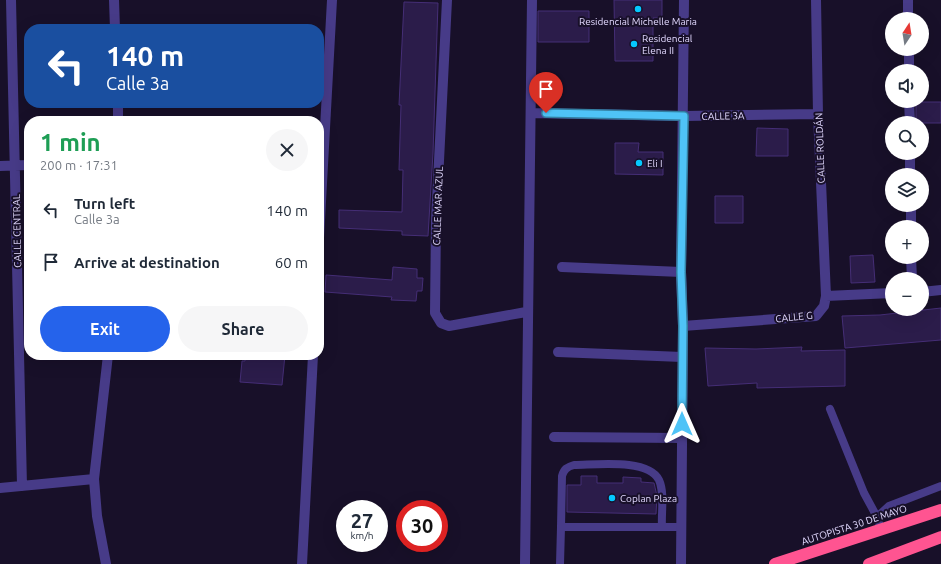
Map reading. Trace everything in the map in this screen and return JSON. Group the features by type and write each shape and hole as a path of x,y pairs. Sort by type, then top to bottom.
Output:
{"highway":[{"name":"AUTOPISTA 30 DE MAYO","path":"775,564 941,510"},
{"path":"869,564 941,537"}],"street":[{"name":"CALLE CENTRAL","path":"11,0 16,166 22,486"},
{"path":"114,0 115,24"},
{"path":"324,146 332,0"},
{"name":"CALLE MAR AZUL","path":"447,0 436,221 435,313 441,323 449,326 526,312"},
{"path":"524,564 526,312 532,0"},
{"path":"681,564 683,326 681,272 684,116 684,0"},
{"name":"CALLE ROLDÁN","path":"816,0 818,114 826,296"},
{"path":"908,0 908,12"},
{"name":"CALLE 3A","path":"531,113 684,116 818,114"},
{"path":"0,166 24,165"},
{"path":"562,267 681,272"},
{"path":"929,291 941,290"},
{"path":"826,296 885,293"},
{"name":"CALLE G","path":"683,326 816,316 824,306 826,296"},
{"path":"558,352 682,357"},
{"path":"106,564 97,516 94,479 107,360"},
{"path":"302,564 313,360"},
{"path":"554,437 682,438"},
{"path":"0,488 94,479"}],"lane":[{"path":"830,409 864,493 878,517 881,529"},
{"path":"560,564 562,476 567,467 574,465 634,466 647,469 654,474 660,486 662,527"},
{"path":"878,517 889,506 941,486"},
{"path":"561,527 681,526"}],"building":[{"path":"614,0 662,0 662,18 653,18 653,61 615,61"},
{"path":"404,2 438,3 433,153 428,236 402,235 402,231 339,228 339,210 402,212 403,170 399,170 401,105 399,105"},
{"path":"538,11 589,11 589,42 538,42"},
{"path":"929,102 941,102 941,123 929,123 929,116 916,116 916,108 929,108"},
{"path":"757,128 788,129 788,156 756,156"},
{"name":"Eli I","path":"615,143 639,143 638,152 663,152 663,175 615,174"},
{"path":"715,196 743,196 743,223 715,223"},
{"path":"873,255 875,282 851,283 850,256"},
{"path":"393,267 417,269 417,278 423,278 422,291 417,291 416,301 391,300 392,297 325,292 326,275 392,280"},
{"path":"941,308 941,340 845,348 842,316 885,314 885,316 929,316 929,309"},
{"path":"802,347 801,351 845,350 845,386 757,388 757,383 708,386 705,348 756,349"},
{"path":"284,360 282,385 240,382 242,361"},
{"name":"Coplan Plaza","path":"581,476 597,476 597,483 623,483 623,477 641,478 641,482 654,483 657,496 656,514 567,512 567,485 581,485"}],"place":[{"name":"Residencial Michelle Maria","path":"638,9"},
{"name":"Residencial Elena II","path":"634,44"},
{"name":"Eli I","path":"639,163"},
{"name":"Coplan Plaza","path":"612,498"}],"route":[{"path":"546,113 684,116 681,272 683,326 682,424"}]}
